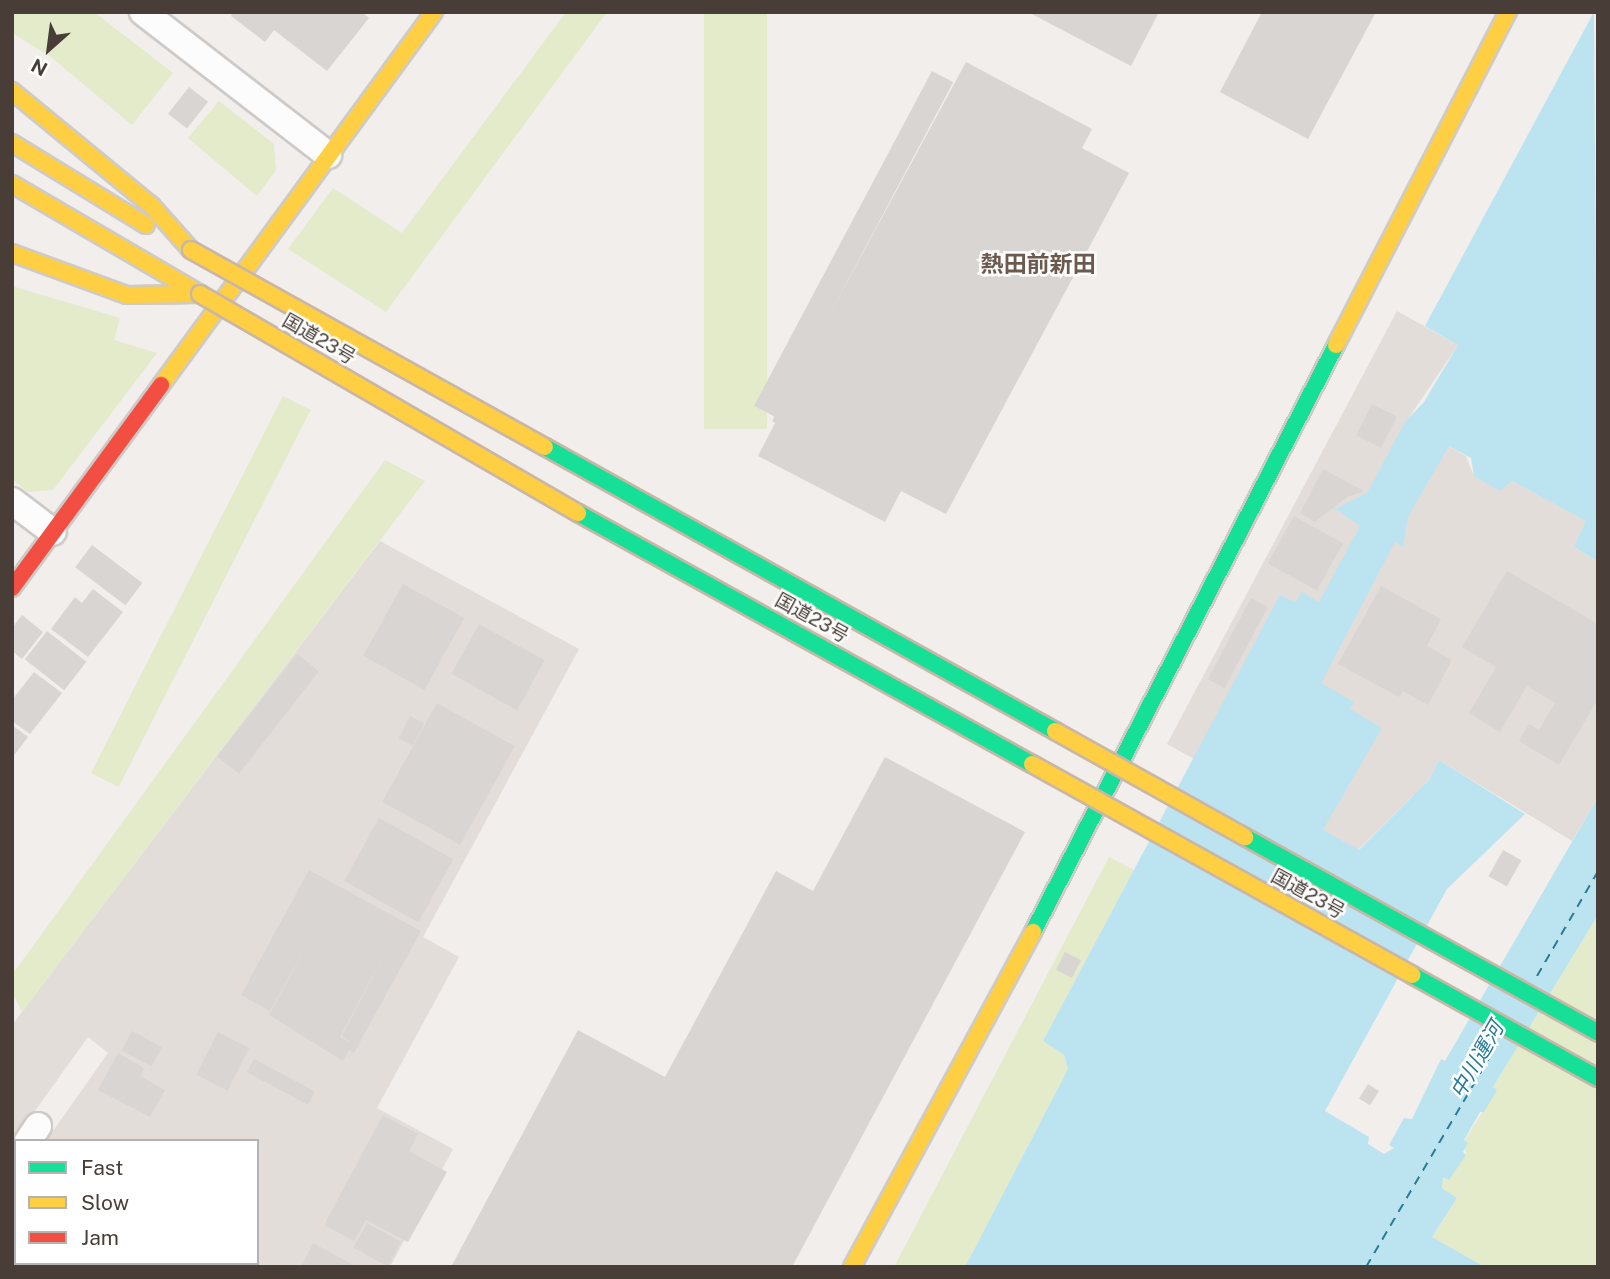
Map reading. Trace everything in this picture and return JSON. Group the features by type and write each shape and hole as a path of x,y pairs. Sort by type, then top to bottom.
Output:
{"main road":[{"path":"12,588 434,12"},
{"path":"852,1267 1040,918 1508,12"},
{"path":"12,91 151,205 191,250"},
{"name":"国道23号","path":"12,143 191,250 1598,1033"},
{"name":"国道23号","path":"12,184 551,498 1598,1078"},
{"path":"12,253 127,295 200,294"}],"street":[{"path":"143,12 328,155"},
{"path":"12,501 53,532"}],"shaded area":[{"path":"1397,311 1458,345 1406,422 1466,456 1474,476 1512,481 1587,521 1574,547 1598,562 1598,797 1572,841 1439,760 1429,780 1358,850 1167,744"},
{"path":"380,541 579,649 423,937 459,957 377,1108 453,1149 390,1267 12,1267 14,1225 14,1265 259,1265 259,1139 47,1139 108,1053 88,1037 12,1143 12,1025"}],"green space":[{"path":"12,12 94,12 173,73 132,125 51,57 12,33"},
{"path":"566,12 607,12 386,312 288,249 333,188 402,233"},
{"path":"704,12 767,12 767,429 704,429"},
{"path":"219,101 274,144 276,170 257,196 188,138"},
{"path":"12,286 120,318 114,340 157,353 53,490 28,492 12,479"},
{"path":"283,396 311,410 119,787 91,773"},
{"path":"385,460 425,481 22,1012 12,992 12,975"},
{"path":"1109,857 1134,870 1043,1041 1064,1055 1068,1069 965,1267 894,1267"},
{"path":"1598,915 1598,1267 1485,1267 1432,1237 1457,1198 1442,1188 1443,1176 1466,1154 1464,1141 1496,1091 1493,1087"}],"water":[{"name":"中川運河","path":"1594,12 1598,562 1574,547 1586,521 1512,481 1500,491 1474,476 1471,458 1449,446 1408,517 1403,547 1395,542 1321,683 1354,702 1350,709 1382,728 1323,830 1359,850 1429,780 1439,760 1525,814 1447,889 1325,1111 1369,1137 1368,1144 1384,1154 1394,1148 1389,1145 1404,1118 1412,1119 1441,1059 1445,1061 1598,797 1598,915 1493,1087 1497,1090 1464,1140 1468,1143 1463,1152 1466,1155 1449,1180 1443,1177 1442,1188 1457,1198 1432,1237 1485,1267 965,1267 1068,1069 1064,1055 1043,1041 1280,595 1295,602 1302,592 1319,602 1360,526 1335,509 1367,493 1405,422 1424,402 1458,345 1425,326"}],"building":[{"path":"233,12 362,12 369,18 327,71 274,30 265,42 231,16"},
{"path":"1028,12 1159,12 1131,66"},
{"path":"1262,12 1376,12 1308,139 1220,92"},
{"path":"966,62 1092,129 1082,148 1129,173 946,514 901,491 885,522 758,456 775,423 772,421"},
{"path":"932,71 953,82 775,417 754,406"},
{"path":"189,87 208,102 187,129 168,114"},
{"path":"1372,404 1397,417 1381,448 1356,435"},
{"path":"1323,469 1364,491 1347,497 1315,522 1300,513"},
{"path":"1294,516 1343,543 1317,590 1268,563"},
{"path":"92,545 142,583 125,605 75,567"},
{"path":"1507,571 1598,624 1598,699 1559,765 1519,741 1529,724 1539,730 1555,703 1527,686 1500,732 1469,713 1496,667 1462,647"},
{"path":"403,584 464,618 424,690 363,656"},
{"path":"1381,586 1441,619 1427,646 1452,660 1428,705 1403,691 1399,697 1338,664"},
{"path":"93,589 123,612 88,657 51,629 75,597 82,603"},
{"path":"1251,598 1268,607 1225,688 1208,679"},
{"path":"22,615 43,632 22,659 12,651 12,628"},
{"path":"479,624 545,660 517,710 451,674"},
{"path":"47,631 86,662 64,690 25,659"},
{"path":"297,654 319,671 239,774 217,756"},
{"path":"34,672 62,693 30,734 12,721 12,700"},
{"path":"437,703 515,746 460,845 382,802"},
{"path":"410,716 424,723 413,746 399,738"},
{"path":"12,725 28,737 12,758"},
{"path":"885,757 1025,832 792,1267 451,1267 578,1030 665,1077 776,871 813,891"},
{"path":"379,818 453,859 418,922 344,881"},
{"path":"1503,850 1521,860 1507,886 1488,876"},
{"path":"309,870 421,931 354,1053 349,1050 343,1061 269,1015 315,930 270,1011 241,995","holes":["395,934 342,1036 353,1044 340,1037"]},
{"path":"1065,952 1081,960 1072,978 1056,970"},
{"path":"132,1031 162,1047 152,1066 122,1050"},
{"path":"218,1032 249,1048 227,1091 196,1075"},
{"path":"118,1053 144,1068 140,1076 165,1090 150,1117 98,1090"},
{"path":"254,1059 315,1091 308,1105 247,1072"},
{"path":"1368,1084 1379,1091 1370,1105 1359,1098"},
{"path":"383,1115 418,1134 409,1151 447,1172 408,1242 366,1220 354,1241 324,1225"},
{"path":"367,1223 401,1242 388,1266 353,1247"},
{"path":"313,1243 357,1267 301,1267"},
{"path":"43,1265 106,1265 106,1267"}],"ferry route":[{"path":"1537,976 1598,871"},
{"path":"1366,1267 1497,1045"}],"traffic: fast":[{"path":"1033,932 1336,345"},
{"path":"545,447 1055,731"},
{"path":"578,513 1032,764"},
{"path":"1245,837 1598,1033"},
{"path":"1412,975 1598,1078"}],"traffic: slow":[{"path":"161,385 434,12"},
{"path":"1336,345 1508,12"},
{"path":"12,91 151,205 191,250"},
{"path":"12,143 146,225"},
{"path":"12,184 200,294"},
{"path":"191,250 545,447"},
{"path":"12,253 127,295 200,294"},
{"path":"200,294 578,513"},
{"path":"1055,731 1245,837"},
{"path":"1032,764 1412,975"},
{"path":"852,1267 1033,932"}],"traffic: jam":[{"path":"12,588 161,385"}],"district":[{"name":"熱田前新田","path":"1038,264"}]}
